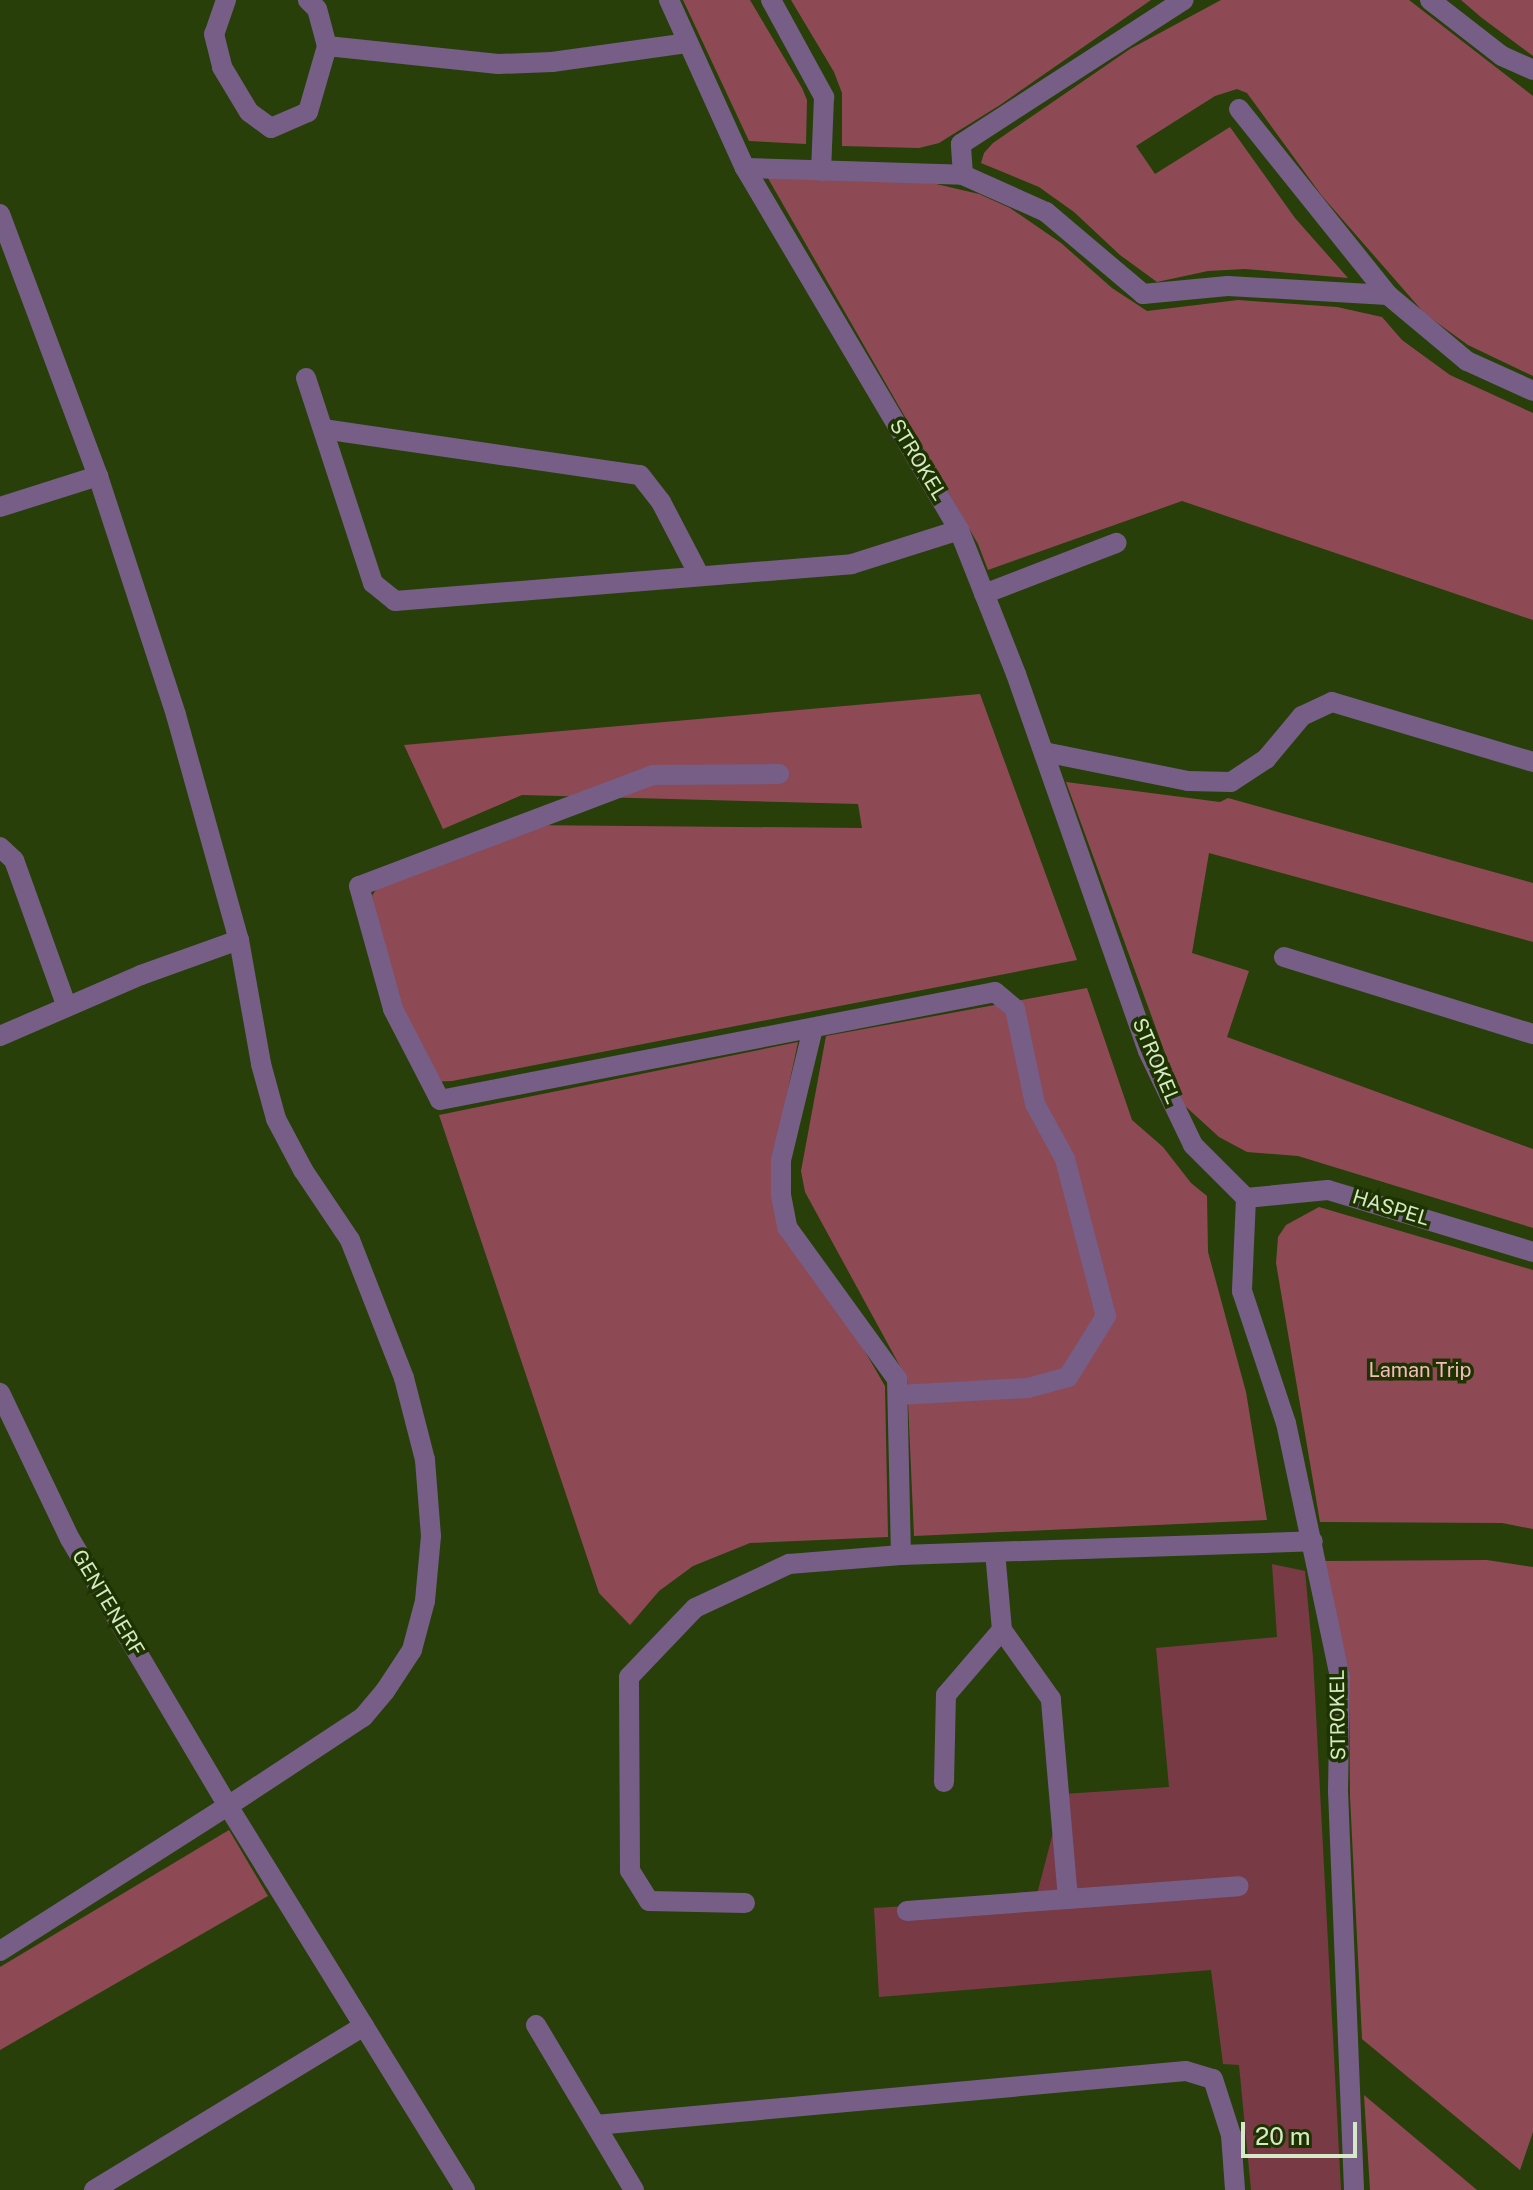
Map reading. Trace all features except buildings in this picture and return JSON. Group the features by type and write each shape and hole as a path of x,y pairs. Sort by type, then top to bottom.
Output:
{"street":[{"path":"226,0 214,34 222,67 249,112 271,128 308,112 327,46 317,9 308,0"},
{"name":"STROKEL","path":"669,0 745,168 959,530 1044,752 1148,1051 1193,1145 1246,1198 1242,1291 1286,1423 1340,1676 1338,1791 1354,2190"},
{"path":"771,0 824,97 821,171"},
{"path":"963,175 961,144 1184,0"},
{"path":"1430,0 1502,56 1533,70"},
{"path":"327,46 498,64 552,62 687,43"},
{"path":"1239,109 1388,295 1467,361 1533,391"},
{"path":"745,168 963,175 1046,212 1143,294 1228,286 1388,295"},
{"path":"0,214 98,476 176,715 239,940 261,1064 276,1119 303,1170 350,1240 404,1378 425,1460 431,1536 425,1601 412,1650 385,1691 363,1717 113,1883 0,1951"},
{"path":"306,378 373,583 395,601 852,564 959,530"},
{"path":"323,429 640,475 661,502 699,575"},
{"path":"0,507 98,476"},
{"path":"984,594 1116,543"},
{"path":"1044,752 1188,781 1231,782 1266,759 1302,716 1332,702 1533,762"},
{"path":"779,774 653,775 359,886 393,1009 440,1100 995,992 1015,1009 1035,1104 1065,1159 1106,1316 1068,1377 1028,1388 898,1395"},
{"path":"0,847 14,860 67,1007"},
{"path":"0,1036 141,975 239,940"},
{"path":"1284,957 1533,1034"},
{"path":"813,1028 781,1160 781,1195 787,1227 897,1379 901,1555"},
{"name":"HASPEL","path":"1246,1198 1328,1190 1533,1252"},
{"name":"GENTENERF","path":"0,1393 70,1539 228,1806 465,2190"},
{"path":"745,1903 649,1901 630,1871 629,1677 695,1608 789,1564 901,1555 1313,1541"},
{"path":"995,1552 1002,1630 1051,1699 1068,1899"},
{"path":"944,1782 946,1695 1002,1630"},
{"path":"907,1911 1239,1886"},
{"path":"536,2025 634,2190"},
{"path":"94,2190 364,2026"},
{"path":"596,2125 1186,2071 1213,2079 1231,2135 1235,2190"}],"shaded area":[{"path":"1272,1564 1305,1571 1313,1657 1341,2190 1251,2190 1239,2065 1223,2064 1211,1970 879,1997 874,1908 1036,1898 1063,1794 1169,1787 1156,1648 1277,1637"}],"green space":[{"path":"683,0 750,0 807,100 806,144 749,141"},
{"path":"791,0 1151,0 1000,105 939,143 919,148 842,146 842,93 834,72"},
{"path":"1221,0 1409,0 1533,96 1533,376 1468,345 1425,314 1322,196 1247,93 1237,89 1215,96 1136,146 1155,174 1230,127 1295,218 1348,278 1245,269 1208,271 1157,282 1120,255 1074,212 1039,187 981,163 984,153 993,143 1130,49"},
{"path":"1461,0 1533,0 1533,56 1482,18"},
{"path":"765,173 919,180 979,194 1010,208 1061,243 1112,288 1147,311 1238,300 1337,307 1382,317 1402,340 1450,375 1533,413 1533,620 1182,501 988,570 978,544"},
{"path":"980,694 1077,960 452,1081 428,1082 396,990 372,896 380,883 524,825 862,828 858,804 522,795 443,829 404,745"},
{"path":"1066,782 1220,802 1228,798 1533,883 1533,942 1209,853 1192,953 1249,971 1227,1037 1533,1149 1533,1228 1298,1156 1247,1152 1219,1137 1184,1105"},
{"path":"1087,988 1132,1120 1163,1147 1191,1183 1207,1196 1208,1252 1246,1392 1267,1520 914,1536 907,1379 805,1192 801,1171 826,1036"},
{"path":"798,1042 772,1165 777,1200 885,1386 888,1537 750,1543 693,1566 659,1591 630,1625 599,1593 439,1115"},
{"name":"Laman Trip","path":"1319,1207 1533,1270 1533,1529 1502,1523 1320,1522 1276,1263 1278,1237 1286,1225"},
{"path":"1487,1560 1533,1567 1533,2132 1520,2170 1362,2039 1350,1796 1349,1672 1324,1561"},
{"path":"229,1830 268,1896 0,2050 0,1967"},
{"path":"1364,2095 1477,2190 1370,2190"}]}
